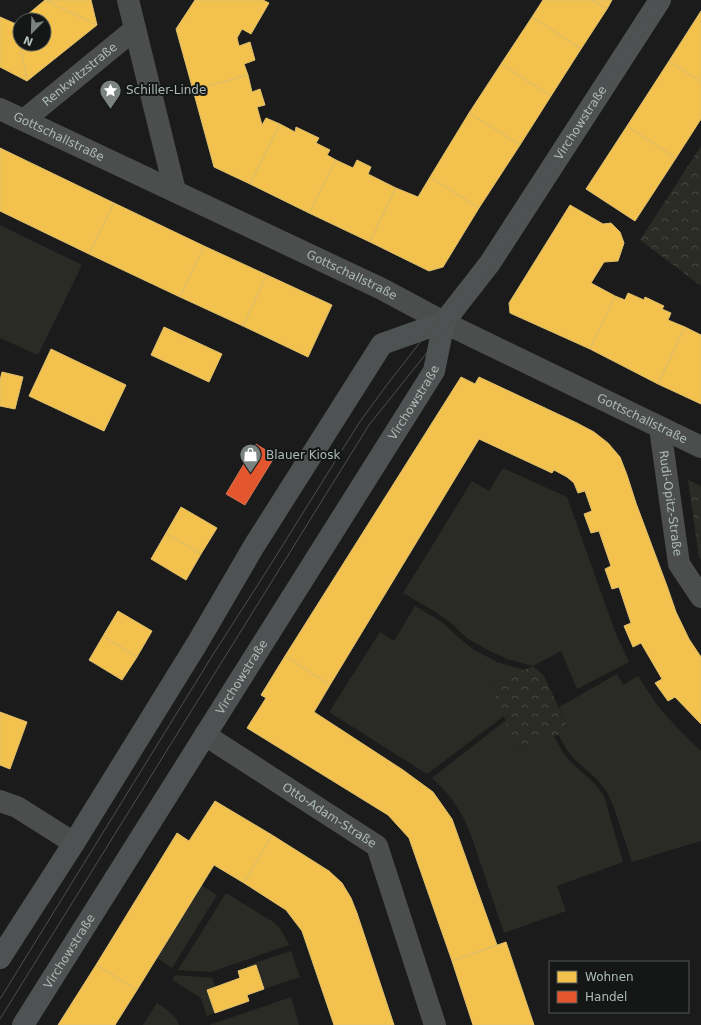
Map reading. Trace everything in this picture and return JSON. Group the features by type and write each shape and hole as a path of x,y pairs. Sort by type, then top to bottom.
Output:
{"main road":[{"name":"Virchowstraße","path":"23,1025 434,370 444,322 490,263 660,0"},
{"path":"0,958 74,843 198,642 254,546 382,344 444,322"}],"street":[{"name":"Renkwitzstraße","path":"24,120 133,10"},
{"path":"133,10 175,192"},
{"name":"Gottschallstraße","path":"0,109 382,289 444,322 701,447"},
{"name":"Rudi-Opitz-Straße","path":"660,428 679,564 701,597"},
{"name":"Otto-Adam-Straße","path":"205,735 377,846 434,1025"},
{"path":"0,801 17,807 74,843"}],"green space":[{"path":"701,146 701,286 640,240"},
{"path":"0,225 82,265 38,355 0,338"},
{"path":"503,468 567,497 616,634 629,662 577,689 561,651 533,666 507,659 468,639 451,623 403,593 472,481 489,491"},
{"path":"688,480 701,486 701,560 699,557"},
{"path":"415,606 442,622 473,649 497,662 525,670 491,685 504,716 427,774 329,712 380,632 394,641"},
{"path":"533,666 544,676 569,730 518,751 491,685"},
{"path":"617,674 623,685 638,676 657,705 681,732 701,751 701,841 632,862 613,805 607,792 598,780 575,760 567,750 558,734 569,730 559,707"},
{"path":"506,720 518,751 554,736 563,753 596,785 604,796 623,862 557,886 566,911 504,933 466,823 450,797 432,778"},
{"path":"201,885 217,895 172,968 157,958"},
{"path":"226,893 275,923 283,933 289,945 211,972 178,970"},
{"path":"291,951 300,977 264,989 246,966"},
{"path":"175,975 212,978 215,986 207,990 215,1013 207,1016 201,998 172,980"},
{"path":"291,997 299,1025 209,1025"},
{"path":"157,1003 172,1015 179,1025 143,1025"}],"building: Wohnen":[{"path":"45,0 97,25 27,81 21,52 52,52 52,12 31,12"},
{"path":"45,0 91,0 97,25"},
{"path":"195,0 263,0 269,3 251,34 242,29 237,38 239,46 250,42 255,60 244,64 248,75 193,90 176,29"},
{"path":"543,0 592,0 607,9 581,49 532,17"},
{"path":"592,0 612,0 607,9"},
{"path":"701,11 701,82 669,61"},
{"path":"0,17 12,22 12,52 21,52 27,81 0,67"},
{"path":"532,17 581,49 551,96 501,64"},
{"path":"669,61 701,82 701,119 676,158 627,126"},
{"path":"501,64 551,96 520,145 469,113"},
{"path":"248,75 252,92 260,89 265,105 257,107 262,125 266,118 280,124 250,184 214,167 193,90"},
{"path":"469,113 520,145 479,208 430,177"},
{"path":"280,124 295,132 296,127 319,138 316,143 330,150 327,155 336,160 309,213 250,184"},
{"path":"627,126 676,158 635,221 586,189"},
{"path":"0,148 114,203 89,254 0,211"},
{"path":"336,160 353,168 357,160 371,167 368,174 396,188 370,242 309,213"},
{"path":"430,177 479,208 443,267 429,271 370,242 396,188 418,197"},
{"path":"114,203 204,246 180,297 89,254"},
{"path":"570,205 603,224 611,223 620,232 624,243 618,261 604,262 591,283 615,296 590,349 510,313 509,303"},
{"path":"204,246 267,275 243,326 180,297"},
{"path":"267,275 332,305 308,357 243,326"},
{"path":"628,293 644,300 645,297 664,306 662,309 671,313 668,320 685,327 658,384 590,349 615,296 625,300"},
{"path":"164,327 222,354 209,382 151,355"},
{"path":"685,327 701,335 701,404 658,384"},
{"path":"51,349 126,385 104,431 29,396"},
{"path":"2,372 23,377 15,409 0,406 0,380"},
{"path":"461,377 475,384 479,377 577,423 594,432 608,443 620,457 676,612 689,639 701,657 701,724 675,697 668,701 655,683 662,679 641,643 633,647 624,626 631,623 619,587 612,589 605,569 611,566 599,531 591,533 584,514 592,511 585,491 578,493 574,483 567,477 554,470 552,473 479,439 330,685 285,656"},
{"path":"181,507 217,528 201,554 166,533"},
{"path":"166,533 201,554 186,580 151,559"},
{"path":"118,611 152,631 137,657 103,636"},
{"path":"103,636 137,657 122,680 89,660"},
{"path":"285,656 330,685 314,712 403,770 433,792 452,819 497,945 452,961 409,838 388,815 247,728 266,698 261,695"},
{"path":"0,712 27,722 10,769 0,765"},
{"path":"215,801 272,835 244,883 214,865 137,990 96,965 177,833 189,841"},
{"path":"272,835 329,871 342,883 351,898 357,913 394,1025 334,1025 302,931 286,910 244,883"},
{"path":"506,942 534,1025 473,1025 452,961"},
{"path":"96,965 137,990 115,1025 58,1025"},
{"path":"256,965 264,989 247,995 249,1001 215,1013 207,990 240,978 238,971"}],"building: Handel":[{"name":"Blauer Kiosk","path":"256,444 275,456 245,505 226,494"}],"tram line":[{"path":"0,999 214,653 359,423 437,319 486,259 654,0"},
{"path":"0,1019 369,425 449,325 494,265 666,0"}],"place":[{"name":"Schiller-Linde","path":"111,110"},
{"name":"Blauer Kiosk","path":"251,474"}]}
